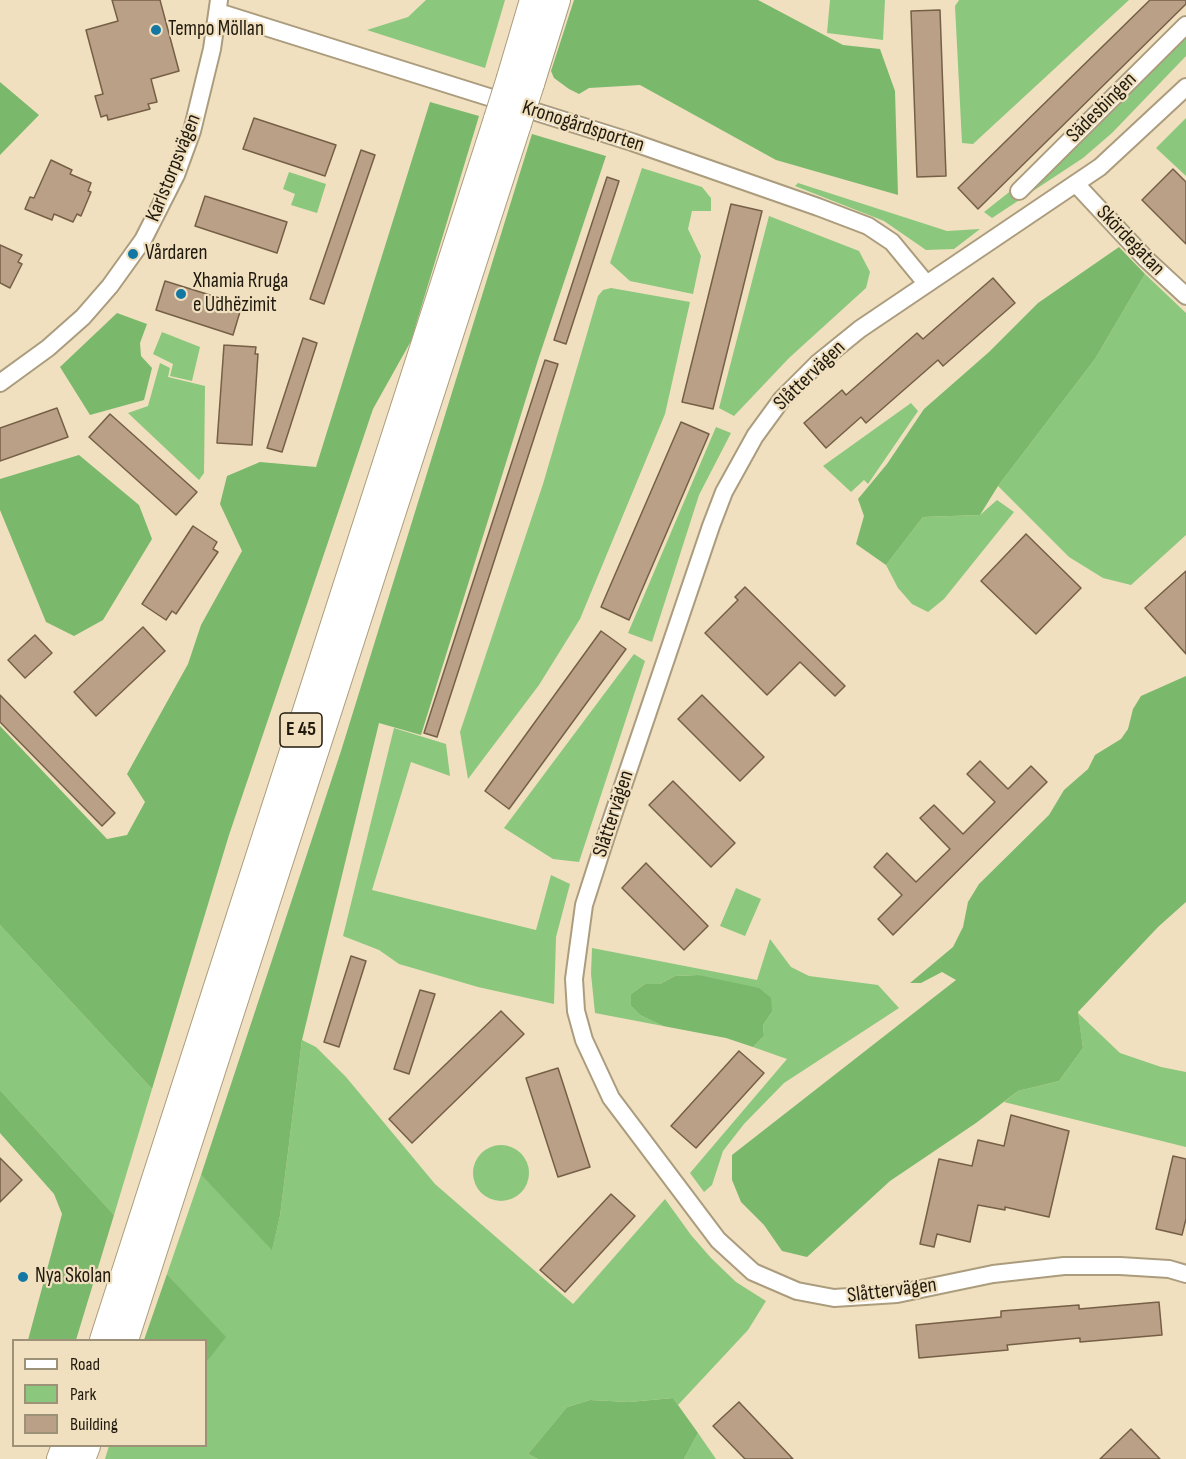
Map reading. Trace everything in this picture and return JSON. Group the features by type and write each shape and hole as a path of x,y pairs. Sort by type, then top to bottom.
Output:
{"highway":[{"name":"E 45","path":"521,81 533,0"},
{"name":"E 45","path":"104,1339 521,81 557,0"},
{"name":"E 45","path":"126,1339 508,121"}],"street":[{"name":"Kronogårdsporten","path":"218,6 632,142 868,226 892,242 925,282"},
{"name":"Karlstorpsvägen","path":"0,383 48,348 83,317 110,286 143,240 176,175 192,131 203,92 218,6"},
{"name":"Sädesbingen","path":"1019,190 1186,25"},
{"name":"Slåttervägen","path":"1186,87 1124,148 1076,184 925,282 818,363 782,399 742,456 724,492 584,905 574,980 576,1011 591,1057 611,1098 718,1240 753,1272 782,1286 834,1299 897,1294 993,1274 1064,1266 1169,1269 1186,1274"},
{"name":"Skördegatan","path":"1076,184 1146,259 1186,296"}],"green space":[{"path":"426,0 505,0 485,68 367,30 408,17"},
{"path":"574,0 758,0 843,45 880,49 895,91 898,195 776,160 640,85 589,88 579,94 569,89 554,78 551,71"},
{"path":"830,0 885,0 883,40 827,33"},
{"path":"959,0 1129,0 973,144 962,143 955,6"},
{"path":"1186,32 1186,56 1112,133 1083,158 992,218 984,212 1084,133"},
{"path":"0,82 39,115 0,155"},
{"path":"430,102 479,116 411,341 373,409 229,835 152,1089 0,925 0,726 107,839 127,835 145,802 127,774 188,664 201,625 242,551 220,504 227,476 260,462 316,467"},
{"path":"1186,118 1186,176 1156,148"},
{"path":"532,134 606,156 538,360 421,735 379,723 302,1040 280,1216 272,1250 201,1175 341,751"},
{"path":"642,168 702,187 711,198 711,211 692,211 688,229 701,256 693,294 630,281 610,263"},
{"path":"289,172 326,184 317,213 291,205 295,194 283,189"},
{"path":"798,183 947,231 980,229 954,249 926,250 884,221 795,186"},
{"path":"769,216 859,251 870,272 866,288 789,358 734,416 719,408"},
{"path":"1119,247 1145,274 1095,359 998,486 980,515 923,517 886,565 856,544 864,516 858,499 887,464 924,409 989,352 1038,303"},
{"path":"1145,274 1186,313 1186,535 1131,585 1103,578 1069,557 998,486 1095,359"},
{"path":"611,288 690,302 665,414 580,619 539,685 468,779 460,732 543,484 598,296 603,290"},
{"path":"117,313 147,324 140,343 141,356 152,368 144,400 90,415 60,367"},
{"path":"162,332 200,347 192,381 170,376 173,364 153,354"},
{"path":"160,363 170,368 168,377 205,386 204,473 199,480 128,413 148,406"},
{"path":"911,403 918,411 868,484 864,480 851,492 823,466"},
{"path":"716,427 731,433 699,495 652,642 628,633"},
{"path":"79,455 139,505 152,539 103,620 74,636 46,622 0,510 0,479"},
{"path":"997,500 1014,512 944,599 928,612 912,604 898,588 886,565 923,517 980,515"},
{"path":"634,654 645,661 579,862 553,859 504,828"},
{"path":"1186,676 1186,902 1158,927 1078,1012 1083,1048 1059,1081 1018,1091 976,1123 890,1181 807,1257 782,1251 764,1225 741,1202 732,1180 732,1155 956,980 942,972 921,983 910,983 953,947 963,927 968,902 979,884 1049,815 1064,790 1088,769 1095,755 1121,739 1128,729 1133,709 1141,696"},
{"path":"394,728 446,744 450,776 411,762 372,890 536,930 551,875 570,884 556,937 554,1004 478,987 399,964 379,950 343,936"},
{"path":"736,888 761,899 745,936 720,926"},
{"path":"0,925 152,1089 114,1215 0,1090"},
{"path":"770,939 791,967 809,976 878,985 899,1008 784,1083 744,1124 723,1151 712,1185 704,1192 690,1173 787,1059 753,1047 764,1036 763,1025 772,1012 698,975 675,976 660,984 645,984 631,994 631,1006 640,1015 663,1026 595,1013 591,974 592,948 757,980"},
{"path":"698,975 759,988 771,998 772,1012 763,1025 764,1036 753,1047 726,1038 663,1026 640,1015 631,1006 631,994 645,984 660,984 675,976"},
{"path":"1078,1013 1120,1053 1161,1067 1186,1072 1186,1147 1004,1102 1018,1091 1059,1081 1083,1048"},
{"path":"302,1040 316,1047 346,1077 435,1184 573,1304 665,1199 711,1258 736,1282 766,1301 748,1330 678,1405 673,1398 629,1402 590,1400 567,1407 528,1454 538,1459 105,1459 109,1447 207,1447 207,1362 225,1337 167,1274 201,1175 272,1249 280,1216"},
{"path":"0,1090 114,1215 76,1339 28,1339 62,1214 54,1194 0,1133"},
{"path":"501,1145 512,1147 521,1153 527,1162 529,1173 527,1184 521,1193 512,1199 501,1201 490,1199 481,1193 475,1184 473,1173 475,1162 481,1153 490,1147"},
{"path":"167,1274 226,1337 207,1362 207,1339 144,1339"},
{"path":"673,1398 698,1433 684,1459 538,1459 528,1454 567,1407 590,1400 629,1402"},
{"path":"698,1433 716,1459 684,1459"}],"building":[{"path":"112,0 160,0 179,71 151,79 157,102 148,104 150,109 108,120 107,115 101,117 95,96 103,94 86,30 118,21"},
{"path":"1150,0 1186,0 1186,4 978,209 958,188"},
{"path":"940,10 946,176 917,177 911,11"},
{"path":"254,118 336,145 325,176 243,149"},
{"path":"361,150 375,155 324,304 310,299"},
{"path":"51,160 72,170 70,174 91,183 88,191 91,192 81,216 77,214 73,222 54,214 52,220 25,209 30,197 34,198"},
{"path":"1173,169 1186,182 1186,244 1142,200"},
{"path":"607,177 619,181 566,344 554,340"},
{"path":"205,196 287,222 277,253 195,226"},
{"path":"731,204 762,211 713,409 682,402"},
{"path":"0,245 22,255 18,262 22,264 10,288 0,283"},
{"path":"993,278 1015,303 943,366 938,360 866,423 861,417 826,448 804,423 842,390 846,395 917,333 923,339"},
{"path":"165,281 242,305 233,335 156,310"},
{"path":"303,338 317,343 282,452 267,448"},
{"path":"224,345 256,347 255,354 258,354 252,445 217,443"},
{"path":"545,360 558,364 437,737 424,733"},
{"path":"57,408 68,437 0,461 0,428"},
{"path":"110,414 197,492 176,515 89,437"},
{"path":"681,422 709,434 629,620 601,607"},
{"path":"193,526 217,542 213,549 218,552 176,614 172,611 166,620 142,604"},
{"path":"1026,534 1081,588 1036,634 981,581"},
{"path":"1186,571 1186,654 1145,608"},
{"path":"745,587 845,686 835,696 800,662 767,695 705,633 738,600 735,597"},
{"path":"143,627 165,651 96,716 74,692"},
{"path":"601,631 626,649 509,809 485,791"},
{"path":"35,635 52,653 25,678 8,660"},
{"path":"0,695 115,813 102,826 0,722"},
{"path":"702,695 764,757 740,781 678,719"},
{"path":"980,761 1008,789 1031,766 1047,782 893,935 878,919 902,895 874,867 887,853 916,882 950,849 920,818 934,805 963,834 995,802 967,774"},
{"path":"673,781 735,843 711,867 649,805"},
{"path":"646,863 708,926 684,950 622,888"},
{"path":"351,956 366,961 339,1047 324,1042"},
{"path":"420,990 435,994 409,1074 394,1069"},
{"path":"501,1011 524,1034 412,1143 389,1119"},
{"path":"739,1051 764,1073 696,1148 671,1126"},
{"path":"558,1068 590,1167 558,1177 526,1078"},
{"path":"1011,1115 1069,1131 1049,1217 1005,1207 1005,1210 978,1205 970,1242 937,1234 934,1247 920,1244 939,1159 972,1166 978,1140 1004,1146"},
{"path":"1173,1156 1186,1159 1186,1219 1182,1235 1156,1229"},
{"path":"0,1158 22,1180 0,1202"},
{"path":"611,1194 635,1216 565,1292 540,1270"},
{"path":"1159,1302 1162,1335 1080,1342 1080,1338 1007,1345 1008,1350 919,1358 916,1325 1001,1317 1001,1311 1079,1305 1079,1309"},
{"path":"739,1402 793,1459 745,1459 713,1426"},
{"path":"1131,1429 1160,1459 1100,1459"}],"place":[{"name":"Tempo Möllan","path":"156,30"},
{"name":"Vårdaren","path":"133,254"},
{"name":"Xhamia Rruga e Udhëzimit","path":"181,294"},
{"name":"Nya Skolan","path":"23,1277"}]}
